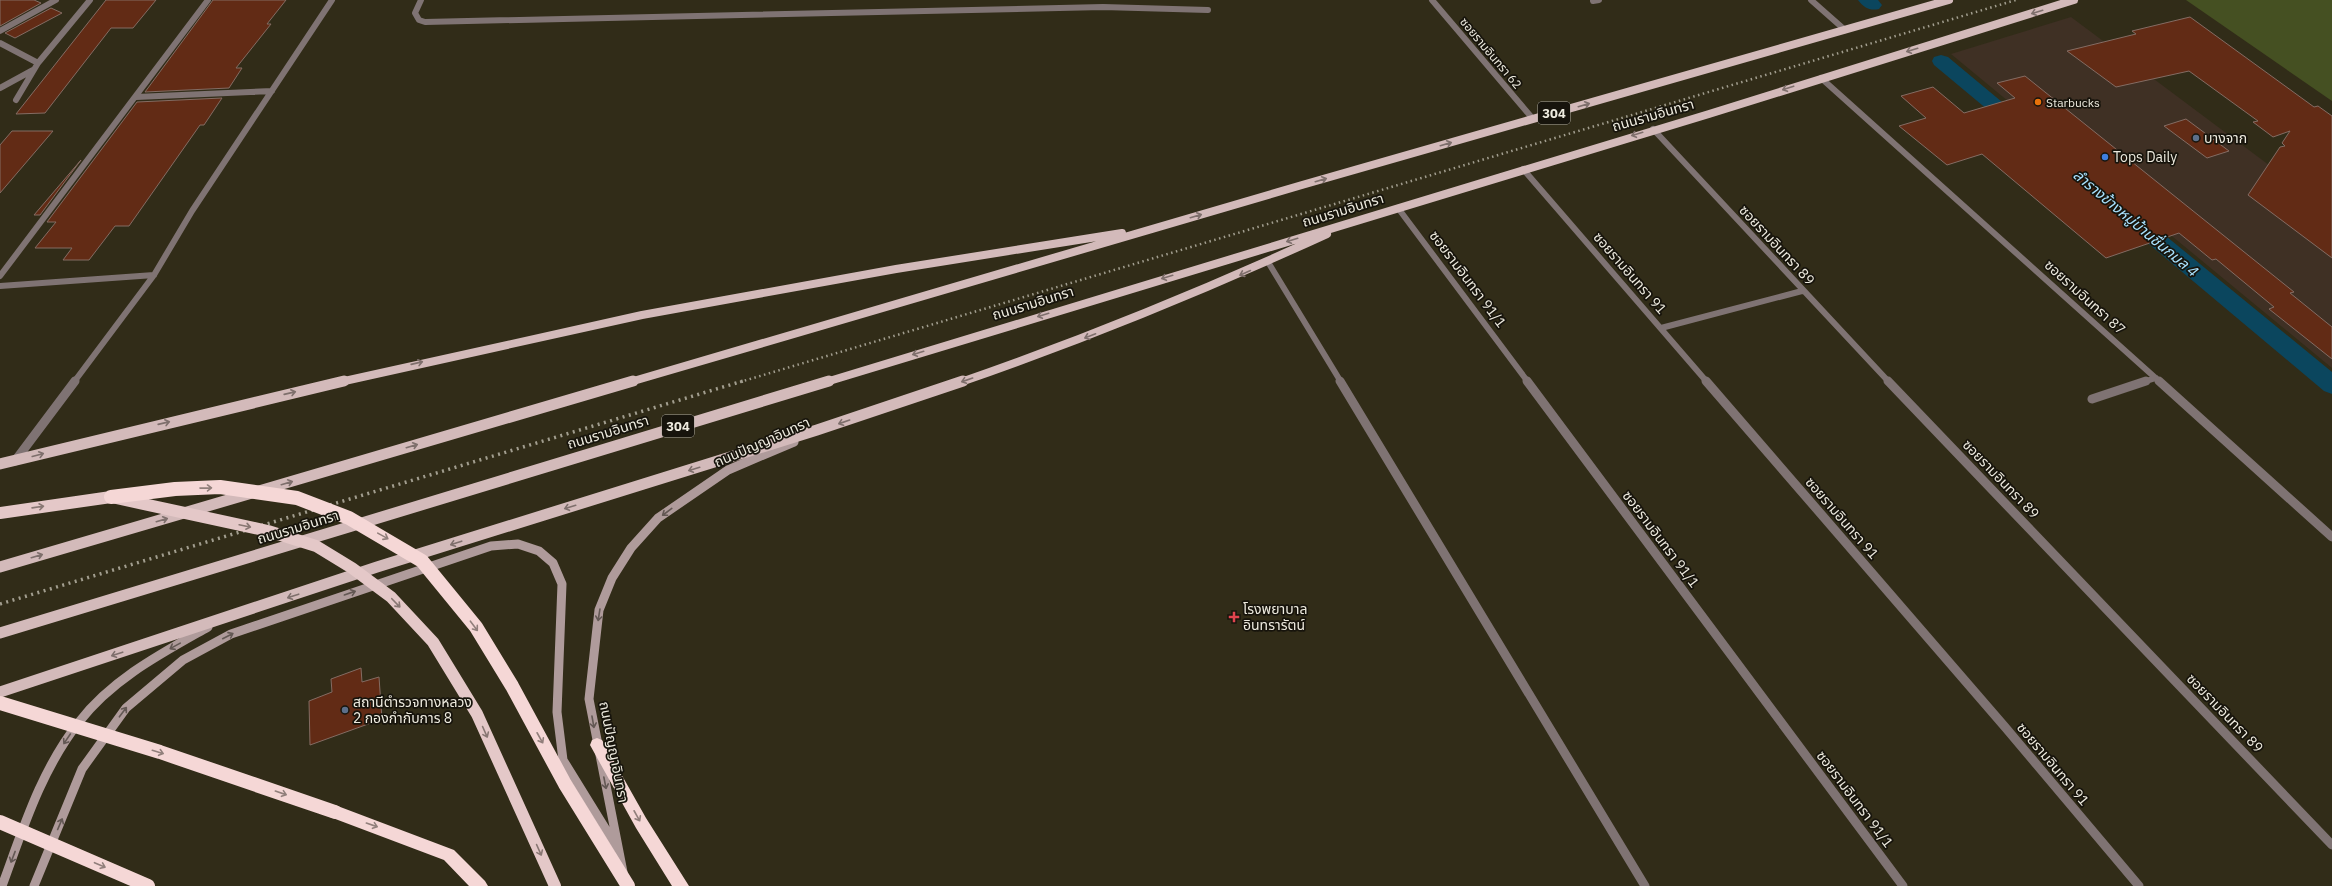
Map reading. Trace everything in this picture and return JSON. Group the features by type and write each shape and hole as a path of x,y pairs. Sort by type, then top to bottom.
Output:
{"highway":[{"path":"0,513 175,489 220,488 297,498 349,518 422,561 476,627 512,686 565,784 627,886"},
{"path":"111,498 268,531 316,546 352,568 391,597 433,642 477,714 555,886"},
{"path":"0,703 160,752 399,834 449,855 480,886"},
{"path":"597,745 641,823 681,886"},
{"path":"0,822 148,886"}],"main road":[{"name":"ถนนรามอินทรา","path":"0,567 1158,227 1949,0"},
{"name":"ถนนรามอินทรา","path":"0,633 1398,208 2074,0"},
{"path":"0,692 501,528 825,429 1126,323 1268,262 1356,220"},
{"path":"0,464 122,433 400,367 642,315 896,269 1158,227"},
{"name":"ถนนปัญญาอินทรา","path":"627,886 618,849 589,699 599,610 612,578 631,548 658,518 728,470 825,429"},
{"path":"34,886 82,769 126,708 183,660 232,634 491,546 518,544 540,551 553,563 562,584 557,712 563,760 618,849"},
{"path":"2,886 50,768 67,738 93,707 132,673 158,655 221,620"}],"street":[{"path":"0,31 56,0"},
{"path":"16,100 38,63 90,0"},
{"path":"0,276 208,0"},
{"path":"15,461 154,275 192,211 332,0"},
{"path":"421,0 415,13 419,20 425,22 1146,7 1208,10"},
{"path":"1146,0 1146,7"},
{"name":"ซอยรามอินทรา 62","path":"1432,0 1533,119"},
{"path":"1811,0 1845,30"},
{"path":"0,43 38,63"},
{"path":"0,88 34,70"},
{"name":"ซอยรามอินทรา 87","path":"1821,78 2332,537"},
{"path":"136,97 272,91"},
{"name":"ซอยรามอินทรา 89","path":"1652,129 1802,291 2332,845"},
{"name":"ซอยรามอินทรา 91","path":"1523,169 2006,727 2139,886"},
{"name":"ซอยรามอินทรา 91/1","path":"1398,208 1903,886"},
{"path":"1268,262 1645,886"},
{"path":"0,286 154,275"},
{"path":"1660,328 1802,291"},
{"path":"2092,399 2156,378"}],"shaded area":[{"path":"2071,17 2332,212 2332,368 1951,54"}],"green space":[{"path":"2186,0 2332,0 2332,101"}],"building":[{"path":"0,0 34,0 41,3 0,26"},
{"path":"106,0 156,0 133,28 111,28 45,113 16,114"},
{"path":"213,0 286,0 267,24 271,24 236,68 242,68 229,88 145,92"},
{"path":"51,8 62,13 15,38 5,33"},
{"path":"2190,17 2314,107 2318,106 2332,116 2332,258 2248,195 2280,147 2285,146 2282,143 2290,131 2273,137 2253,122 2258,121 2189,71 2116,87 2067,51 2136,34 2132,31"},
{"path":"2025,76 2294,292 2290,293 2332,327 2332,359 2269,309 2274,307 2216,259 2212,260 2179,233 2106,258 1982,154 1947,165 1899,126 1926,118 1901,96 1933,87 1964,113 2015,98 1997,83"},
{"path":"222,98 204,125 200,125 129,226 115,226 89,260 63,260 72,248 35,248 56,222 47,222 137,102"},
{"name":"บางจาก","path":"2186,119 2229,151 2207,158 2164,126"},
{"path":"12,131 53,131 0,193 0,145"},
{"path":"81,160 40,215 34,215"},
{"name":"สถานีตำรวจทางหลวง 2 กองกำกับการ 8","path":"361,668 362,682 379,677 382,719 310,745 309,701 332,692 331,679"}],"waterway":[{"name":"ลำรางข้างหมู่บ้านชื่นกมล 4","path":"1867,0 1873,5"},
{"name":"ลำรางข้างหมู่บ้านชื่นกมล 4","path":"1941,61 2019,126"},
{"name":"ลำรางข้างหมู่บ้านชื่นกมล 4","path":"2132,219 2332,385"}],"railway":[{"path":"740,382 2016,0"},
{"path":"0,604 743,381"}],"place":[{"name":"Starbucks","path":"2038,102"},
{"name":"บางจาก","path":"2196,138"},
{"name":"Tops Daily","path":"2105,157"},
{"name":"โรงพยาบาล อินทรารัตน์","path":"1234,617"},
{"name":"สถานีตำรวจทางหลวง 2 กองกำกับการ 8","path":"345,710"}]}
